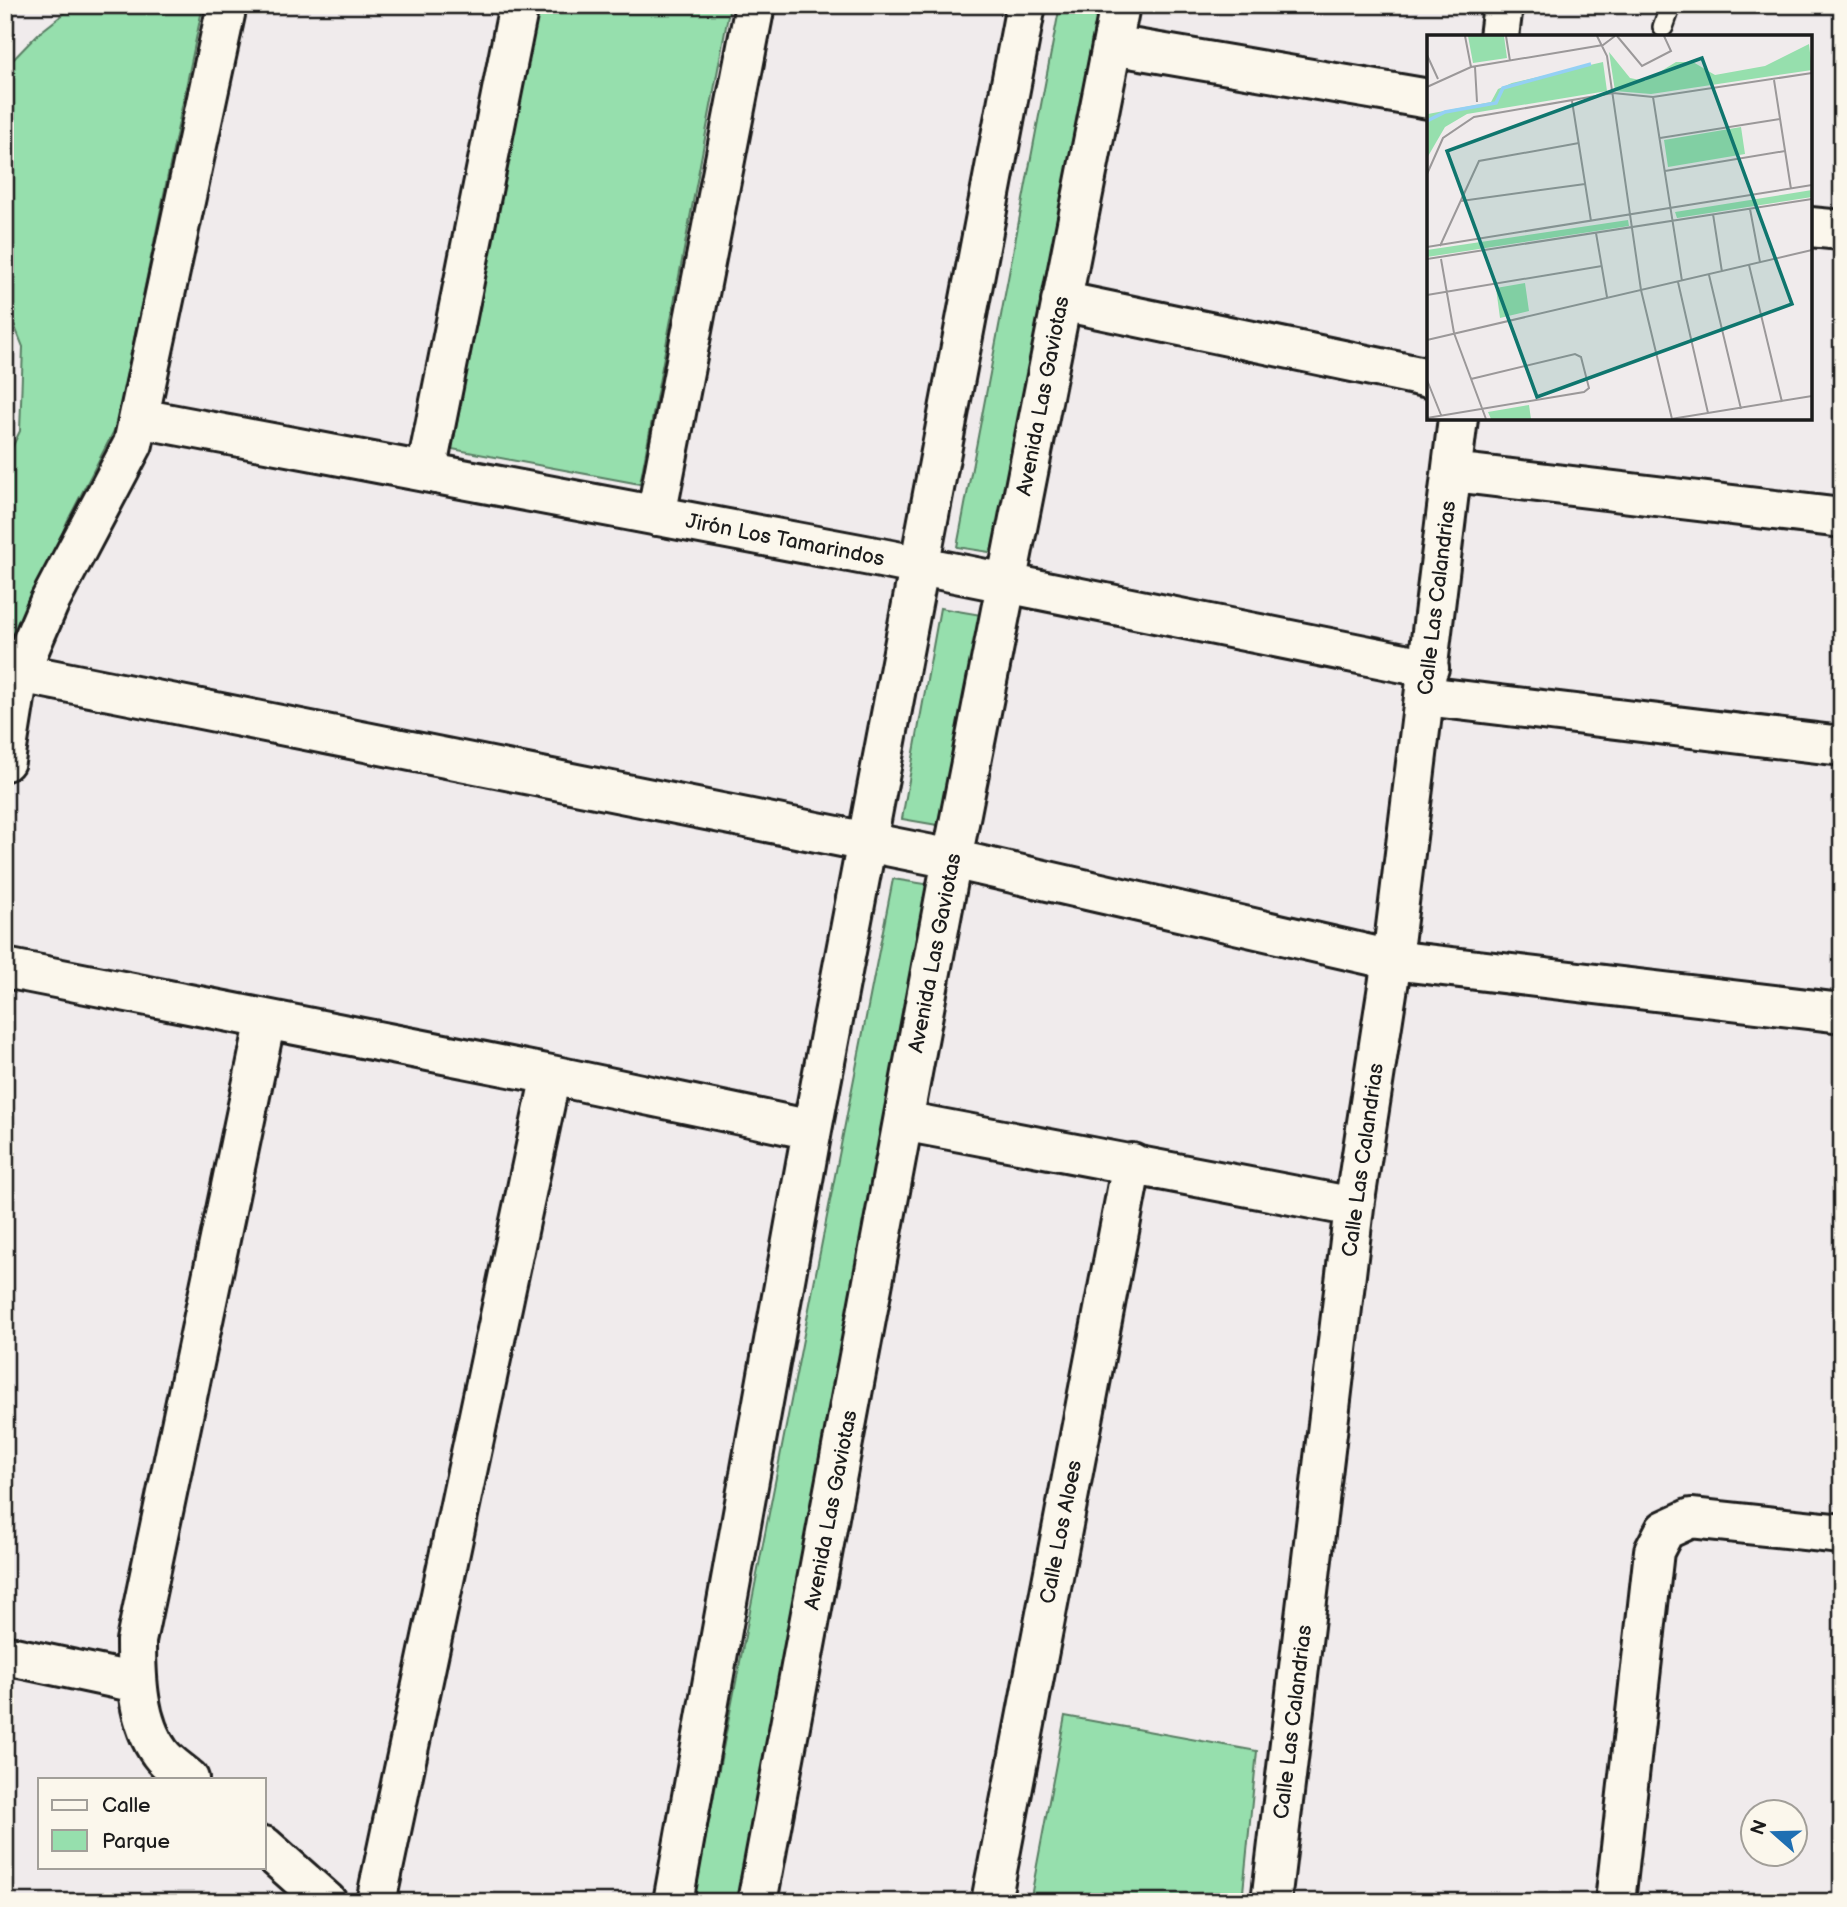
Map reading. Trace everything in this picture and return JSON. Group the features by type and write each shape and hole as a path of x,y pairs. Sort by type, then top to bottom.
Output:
{"street":[{"path":"5,761 12,671 133,444 227,5"},
{"path":"426,472 519,5"},
{"path":"656,516 755,5"},
{"path":"673,1902 812,1130 1026,5"},
{"name":"Avenida Las Gaviotas","path":"757,1902 952,859 1120,5"},
{"path":"1499,35 1503,5"},
{"path":"1112,44 1427,99"},
{"path":"1812,227 1842,230"},
{"path":"1061,301 1427,378"},
{"name":"Jirón Los Tamarindos","path":"139,418 1007,583 1427,682 1842,746"},
{"name":"Calle Las Calandrias","path":"1271,1902 1354,1207 1392,960 1458,420"},
{"path":"1453,472 1842,519"},
{"path":"12,671 952,859 1392,960 1842,1013"},
{"path":"5,968 551,1075 812,1130"},
{"path":"188,1778 160,1754 145,1723 137,1683 136,1641 266,1018"},
{"path":"376,1902 551,1075"},
{"path":"903,1121 1354,1207"},
{"name":"Calle Los Aloes","path":"990,1902 1132,1163"},
{"path":"1615,1902 1654,1551 1665,1530 1691,1518 1842,1534"},
{"path":"5,1655 137,1683"},
{"path":"266,1848 327,1902"}],"lane":[{"path":"1663,27 1671,5"}],"green space":[{"path":"75,5 203,5 116,427 67,522 12,657 5,656 5,462 20,431 23,347 5,302 5,68 38,34"},
{"path":"536,5 730,5 640,484 452,449"},
{"path":"1060,5 1109,5 1002,554 957,547"},
{"path":"940,608 987,616 949,827 902,819"},
{"path":"893,879 938,886 742,1902 693,1902"},
{"path":"1065,1716 1257,1751 1242,1902 1030,1902"}]}
